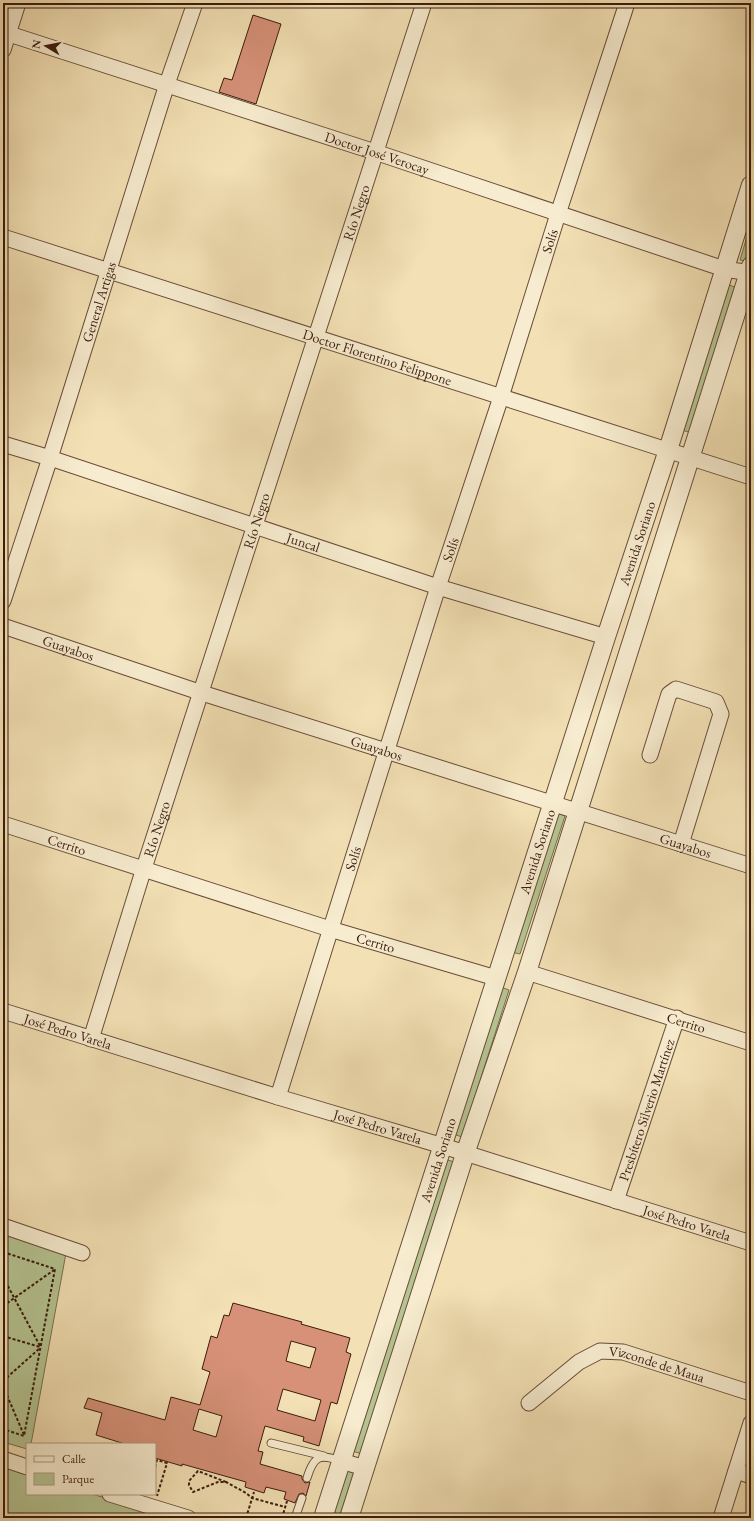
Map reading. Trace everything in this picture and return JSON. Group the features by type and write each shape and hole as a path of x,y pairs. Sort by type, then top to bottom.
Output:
{"street":[{"path":"3,50 6,33 18,3"},
{"name":"General Artigas","path":"3,601 50,458 167,84 195,3"},
{"name":"Río Negro","path":"91,1039 144,868 424,3"},
{"name":"Solís","path":"278,1097 438,587 501,397 558,214 627,3"},
{"name":"Doctor José Verocay","path":"6,33 375,152 724,269 750,270"},
{"name":"Avenida Soriano","path":"323,1518 552,802 668,450 751,185"},
{"name":"Doctor Florentino Felippone","path":"3,237 751,477"},
{"name":"Avenida Soriano","path":"348,1518 465,1154 527,972 750,270"},
{"name":"Juncal","path":"3,444 50,458 438,587 606,637"},
{"name":"Guayabos","path":"3,626 202,692 751,866"},
{"path":"650,755 668,694 676,689 716,702 721,714 681,844"},
{"name":"Cerrito","path":"3,824 144,868 330,929 496,978 527,972 677,1018 751,1043"},
{"name":"José Pedro Varela","path":"3,1011 278,1097 443,1146 751,1243"},
{"name":"Presbítero Silverio Martínez","path":"616,1201 677,1018"},
{"path":"3,1226 82,1253"},
{"name":"Vizconde de Maua","path":"529,1403 579,1362 600,1351 623,1352 751,1393"},
{"path":"721,1518 751,1423"},
{"path":"3,1459 26,1467"},
{"path":"341,1461 365,1468"},
{"path":"736,1471 751,1476"},
{"path":"116,1495 188,1518"}],"lane":[{"path":"271,1443 341,1461"},
{"path":"307,1478 311,1466 315,1461 324,1456"},
{"path":"296,1518 302,1498"}],"path":[{"path":"3,1252 55,1269"},
{"path":"3,1306 55,1269"},
{"path":"24,1436 55,1269"},
{"path":"3,1277 41,1347"},
{"path":"3,1336 41,1347"},
{"path":"3,1381 41,1347"},
{"path":"3,1386 24,1436"},
{"path":"3,1429 24,1436"},
{"path":"154,1508 167,1464 157,1460 156,1464"},
{"path":"226,1482 218,1482 193,1492 189,1485 189,1481 198,1471 226,1482 252,1498 285,1507"},
{"path":"246,1518 254,1492"},
{"path":"282,1518 287,1502"}],"green space":[{"path":"751,223 751,251 748,262 740,260"},
{"path":"726,284 735,287 689,432 681,430"},
{"path":"557,813 565,816 520,954 511,952"},
{"path":"501,987 509,990 462,1137 453,1134"},
{"path":"445,1159 454,1162 362,1454 352,1451"},
{"path":"3,1232 66,1253 31,1443 26,1443 26,1449 3,1442"},
{"path":"348,1464 356,1467 339,1518 329,1518"},
{"path":"3,1467 26,1474 26,1495 95,1495 172,1518 3,1518"}],"building":[{"path":"253,15 281,24 256,104 219,92 224,78 232,80"},
{"path":"233,1303 302,1322 301,1324 350,1338 346,1352 351,1354 337,1404 331,1402 319,1446 303,1441 304,1437 265,1426 258,1451 263,1452 260,1464 302,1476 305,1483 310,1482 306,1496 303,1493 299,1494 295,1503 284,1499 286,1492 266,1487 264,1493 245,1487 246,1482 156,1458 156,1443 122,1443 96,1435 102,1413 84,1408 88,1398 165,1420 171,1397 200,1405 210,1372 202,1369 211,1336 217,1338 224,1315 229,1316","holes":["291,1341 316,1348 310,1368 286,1361","283,1389 321,1400 315,1421 277,1410","199,1409 222,1416 216,1437 193,1430"]}]}
